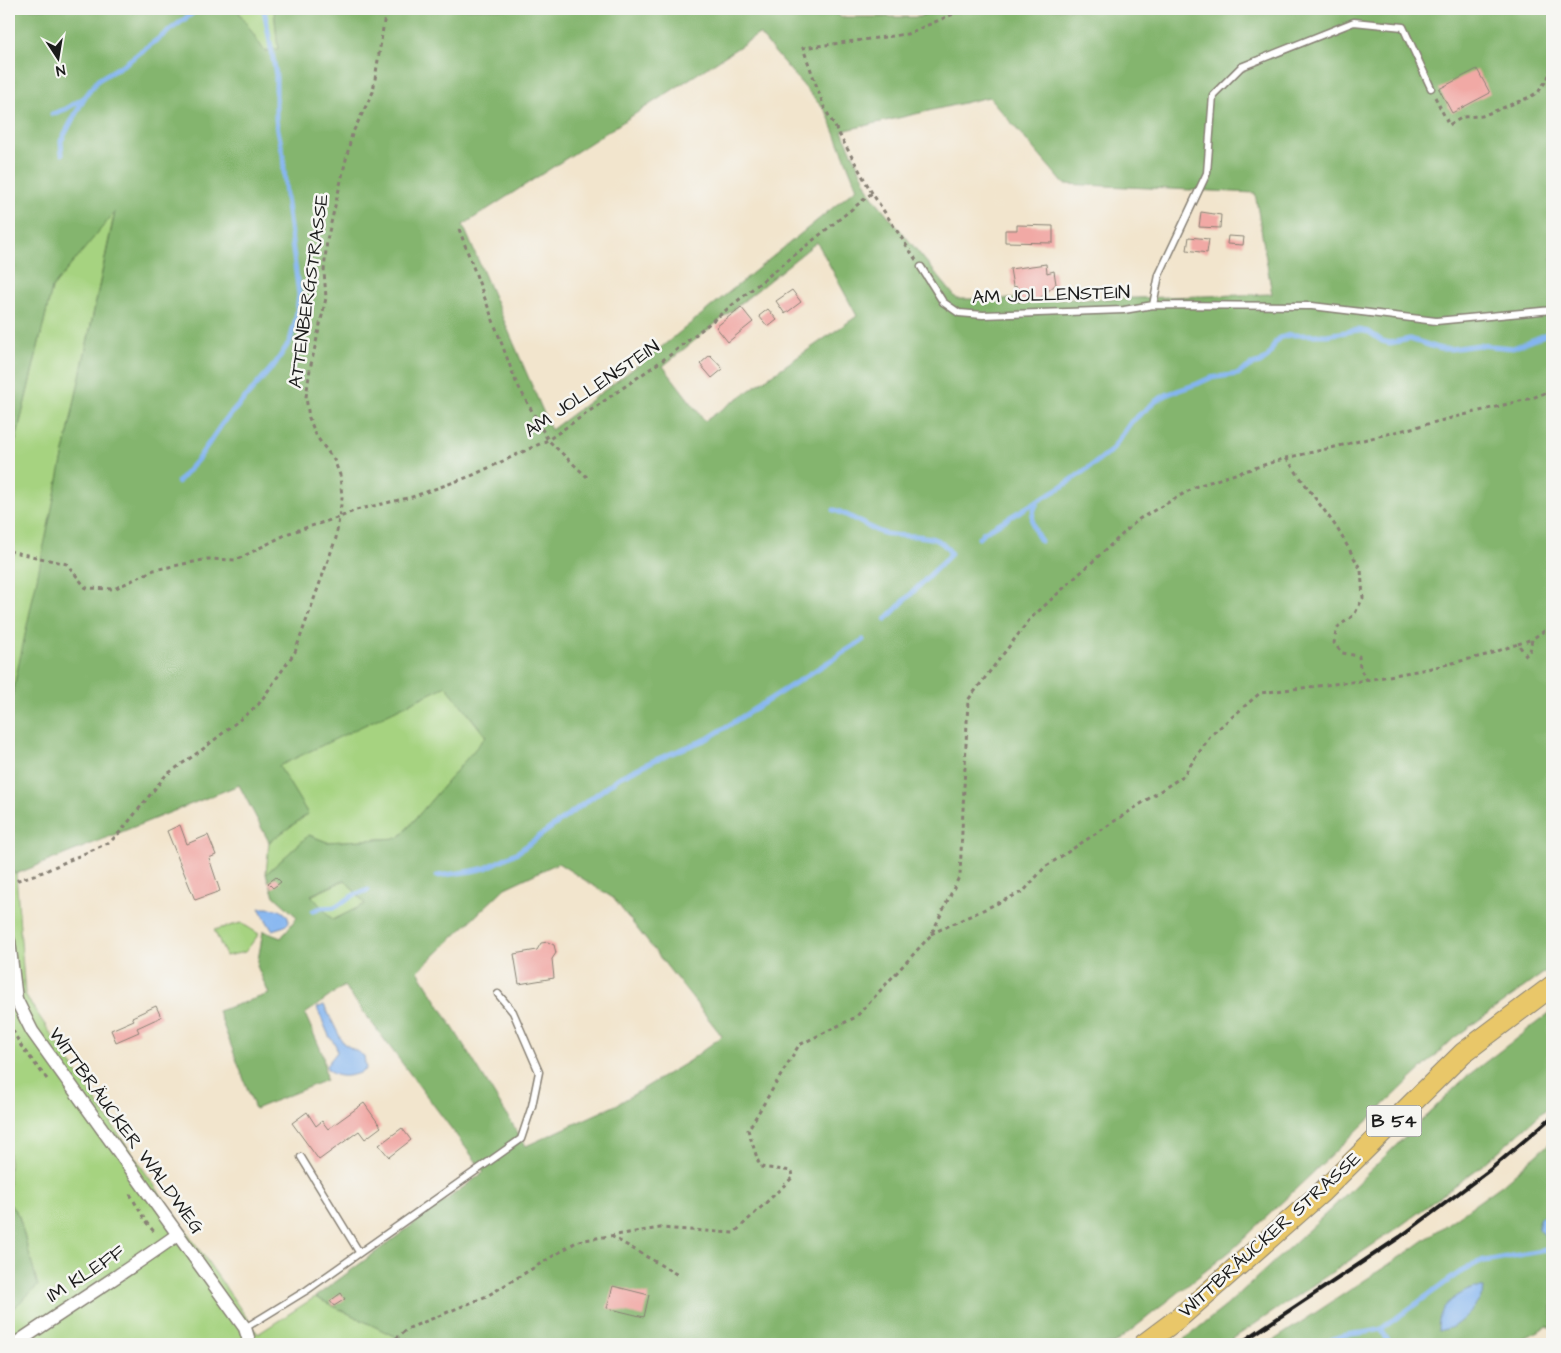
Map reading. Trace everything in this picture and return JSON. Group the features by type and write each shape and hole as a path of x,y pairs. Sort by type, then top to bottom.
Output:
{"main road":[{"name":"WITTBRÄUCKER STRASSE","path":"1144,1344 1187,1311 1322,1192 1463,1053 1552,986"}],"street":[{"name":"WITTBRÄUCKER WALDWEG","path":"9,941 16,999 32,1032 245,1328 250,1344"},
{"name":"IM KLEFF","path":"15,1344 124,1273 177,1235"}],"lane":[{"name":"AM JOLLENSTEIN","path":"1153,305 1160,275 1207,173 1213,95 1241,67 1354,22 1403,27 1431,88"},
{"name":"AM JOLLENSTEIN","path":"921,267 943,302 958,313 983,315 1124,310 1153,305 1312,306 1436,321 1552,310"},
{"path":"245,1328 307,1290 521,1139 532,1106 539,1072 513,1012 498,994"},
{"path":"301,1157 359,1252"}],"path":[{"name":"ATTENBERGSTRASSE","path":"340,517 342,498 340,475 334,460 317,437 309,418 306,397 310,369 326,298 324,271 327,240 352,134 373,92 386,9"},
{"path":"921,267 872,193 824,106 804,48 907,34 965,9"},
{"path":"1431,88 1448,125 1463,118 1482,116 1530,97 1539,91 1548,78 1552,61"},
{"name":"AM JOLLENSTEIN","path":"9,551 67,564 86,588 114,589 154,570 208,559 236,560 289,533 356,510 412,497 471,476 548,440 670,355 872,193"},
{"path":"459,229 516,382 548,440 587,477"},
{"path":"390,1344 407,1329 488,1296 578,1242 660,1228 734,1233 794,1177 792,1171 760,1167 748,1130 799,1045 856,1018 931,935 960,875 968,700 1030,619 1139,519 1197,486 1286,458 1532,398 1552,390"},
{"path":"1286,458 1337,528 1361,570 1363,598 1354,615 1339,626 1334,643 1342,653 1359,656 1360,669 1368,680"},
{"path":"9,883 43,872 110,842 122,830 166,775 203,749 258,705 295,652 336,538 340,517"},
{"path":"931,935 1024,891 1045,867 1184,776 1211,735 1260,693 1368,680 1427,669 1486,655 1518,644 1532,639 1552,626"},
{"path":"1518,644 1526,655 1530,652 1532,639"},
{"path":"611,1236 678,1275"}],"green space":[{"path":"9,9 237,9 265,52 271,49 278,49 274,9 833,9 840,17 919,17 936,9 1552,9 1552,967 1454,1038 1233,1249 1114,1344 410,1344 315,1297 484,1172 344,986 305,1014 323,1055 326,1080 255,1109 218,1011 269,994 257,966 263,931 281,938 297,917 274,896 266,874 309,835 327,842 399,838 486,736 446,686 279,766 308,814 269,842 239,785 16,874 9,868 9,710 115,212 52,288 9,469","holes":["759,34 827,113 857,188 653,354 551,430 463,225","989,97 1064,184 1255,193 1272,294 1102,299 957,299 872,196 842,131","817,242 857,316 705,421 663,366","558,863 613,898 722,1036 689,1061 616,1105 526,1146 418,971 505,888","345,880 365,904 333,920 311,895"]},
{"path":"237,9 274,9 278,50 271,49 264,52"},
{"path":"115,210 9,710 9,469 52,288"},
{"path":"446,685 486,737 399,838 327,842 309,835 266,874 269,842 308,814 278,766"},
{"path":"9,868 16,874 25,995 104,1113 258,1334 315,1297 410,1344 9,1344 9,1312 37,1286 19,1216 9,1203"},
{"path":"345,880 366,904 333,920 311,896"},
{"path":"241,923 259,934 245,952 226,956 214,930"},
{"path":"1552,1011 1552,1103 1545,1110 1484,1164 1395,1230 1225,1344 1178,1344 1226,1306 1331,1209 1466,1077"},
{"path":"1552,1141 1552,1329 1548,1326 1511,1344 1268,1344 1409,1251 1502,1185"},
{"path":"9,1203 19,1216 38,1286 9,1312"}],"water":[{"path":"259,908 273,908 282,911 288,917 289,922 285,926 272,930"},
{"path":"324,1005 343,1043 364,1056 366,1069 362,1072 350,1076 338,1076 329,1071 326,1066 337,1052 336,1046 329,1036 317,1008"},
{"path":"1552,1206 1552,1237 1546,1237 1539,1229 1539,1219"},
{"path":"1475,1288 1484,1288 1480,1299 1471,1311 1455,1325 1438,1331 1439,1318 1444,1307 1457,1296"}],"building":[{"path":"1477,69 1490,93 1452,113 1439,89"},
{"path":"1201,212 1221,215 1220,228 1199,227"},
{"path":"1017,225 1053,226 1053,243 1005,242 1005,230 1017,230"},
{"path":"1228,236 1244,237 1243,245 1227,244"},
{"path":"1189,237 1209,239 1207,253 1187,250"},
{"path":"1046,264 1047,273 1054,271 1056,284 1038,300 1018,302 1017,287 1013,286 1010,269"},
{"path":"792,290 801,302 785,314 776,301"},
{"path":"741,307 753,322 728,342 716,327"},
{"path":"768,309 777,320 768,327 759,316"},
{"path":"710,355 723,369 712,378 700,364"},
{"path":"180,825 187,844 208,835 216,855 209,858 220,891 195,900 167,831"},
{"path":"276,877 281,882 273,888 268,883"},
{"path":"548,942 554,945 556,953 552,959 554,978 519,984 514,954 537,950 541,943"},
{"path":"156,1006 161,1017 137,1028 139,1032 116,1042 111,1030 134,1020 132,1017"},
{"path":"364,1103 381,1127 365,1139 359,1131 319,1160 292,1123 307,1112 316,1126 322,1121 328,1129"},
{"path":"402,1128 411,1140 389,1157 379,1145"},
{"path":"613,1286 649,1295 644,1317 607,1308"},
{"path":"341,1293 345,1299 334,1306 330,1301"}],"waterway":[{"path":"62,154 61,141 84,98 98,80 126,63 198,9"},
{"path":"178,482 198,459 222,424 275,364 290,341 296,318 299,295 286,197 283,155 276,120 276,75 264,9"},
{"path":"52,114 66,109 82,99"},
{"path":"979,538 983,533 1063,486 1111,451 1131,422 1156,401 1168,394 1210,378 1238,374 1251,365 1260,363 1268,357 1275,343 1280,338 1289,335 1327,335 1358,330 1369,332 1382,341 1390,343 1410,339 1441,349 1479,345 1513,348 1552,332"},
{"path":"1037,503 1032,518 1035,532 1041,541"},
{"path":"834,510 880,532 938,540 951,554 886,619"},
{"path":"437,876 486,868 518,852 620,777 655,760 707,739 863,640"},
{"path":"313,911 321,908 336,907 354,895 368,890"},
{"path":"1324,1344 1346,1335 1381,1329 1459,1273 1479,1262 1552,1249"},
{"path":"1381,1329 1390,1344"}],"railway":[{"path":"1239,1344 1400,1237 1491,1169 1552,1117"}]}
